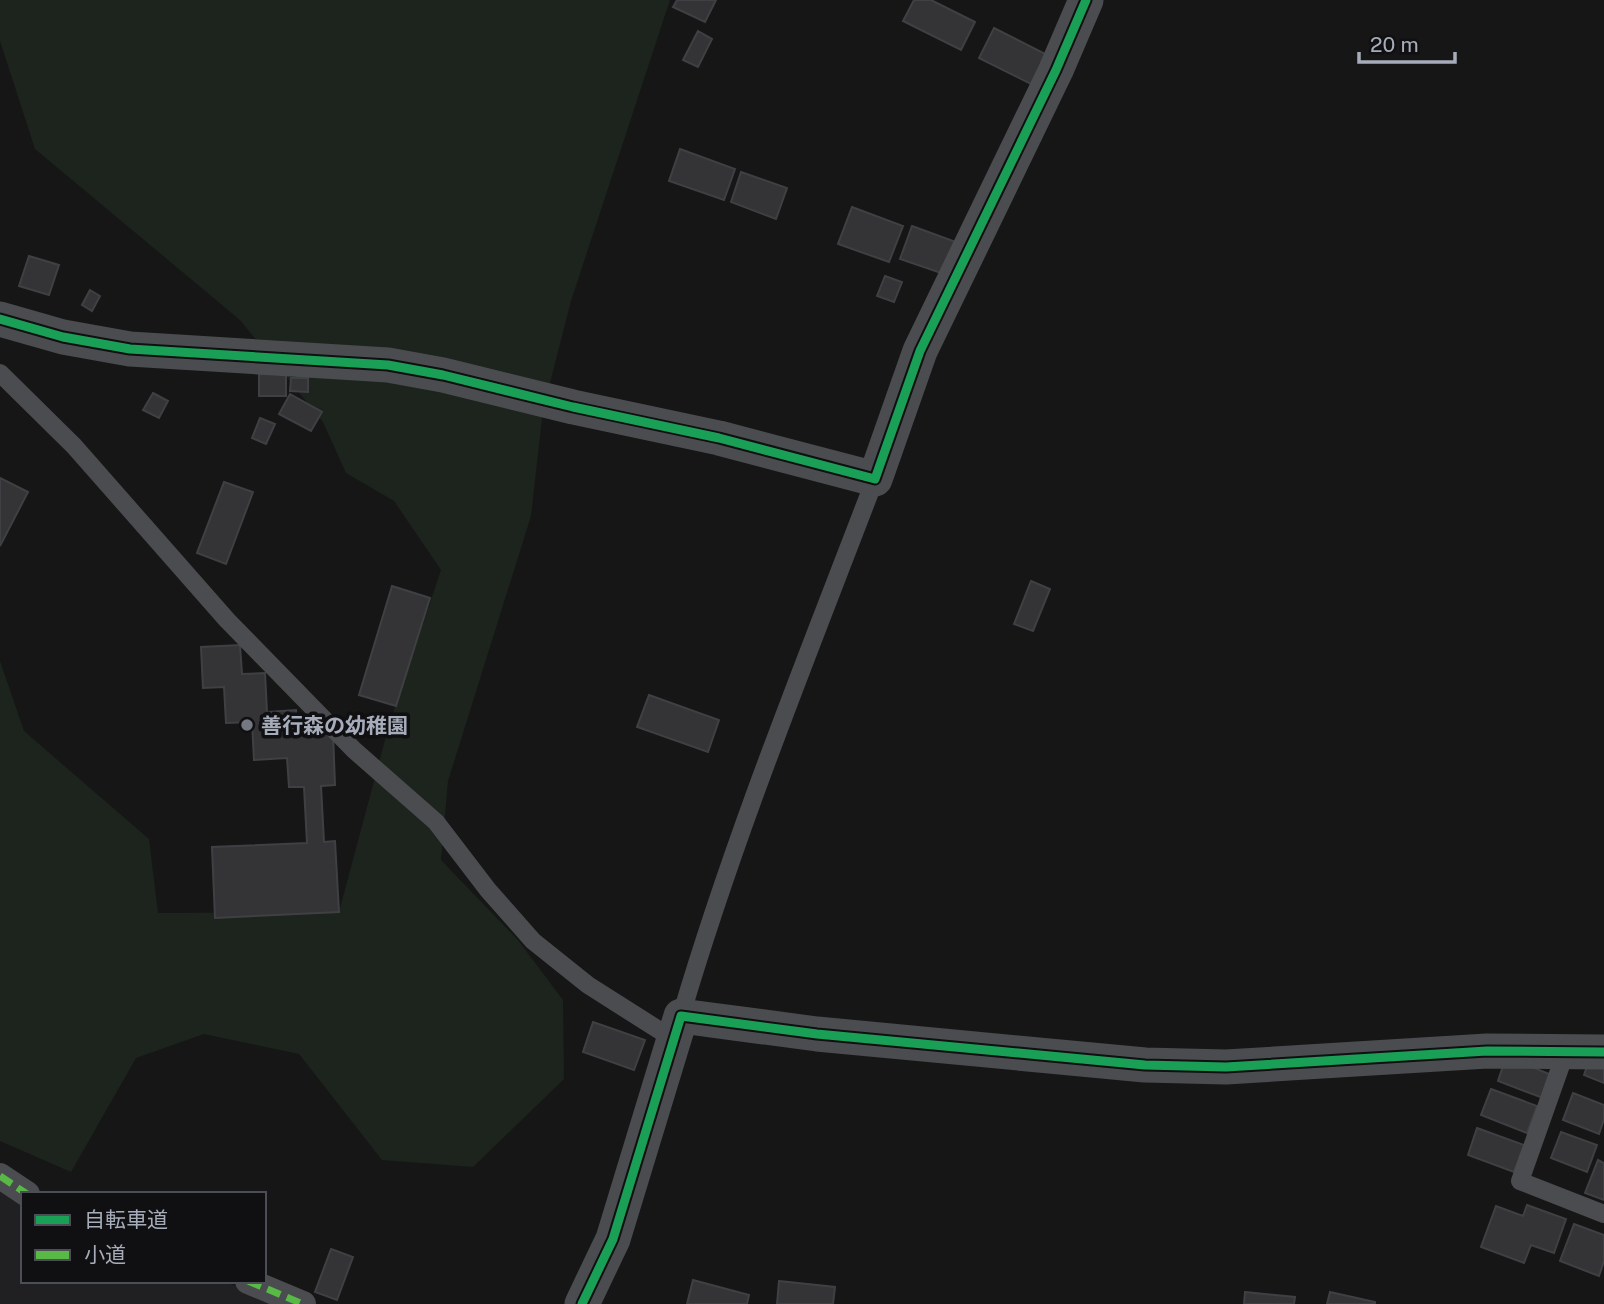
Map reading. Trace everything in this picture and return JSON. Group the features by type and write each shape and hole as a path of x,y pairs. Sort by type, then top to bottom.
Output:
{"street":[{"path":"0,319 63,337 130,349 388,365 443,374 573,407 719,438 875,478 920,351 1056,69 1086,0"},
{"path":"582,1304 613,1239 677,1028 817,1034 1145,1065 1226,1067 1409,1054 1604,1052"},
{"path":"0,1176 24,1192"},
{"path":"253,1283 303,1304"}],"lane":[{"path":"0,373 74,446 227,620 354,750 436,822 488,890 533,941 588,985 677,1028 708,926 772,746 875,478"},
{"path":"1566,1051 1520,1181 1604,1214"}],"shaded area":[{"path":"0,0 670,0 571,301 543,410 531,516 448,781 441,860 518,940 563,1000 564,1079 473,1167 382,1160 299,1054 204,1034 136,1058 71,1172 0,1141 0,661 24,731 149,839 158,913 339,912 389,725 441,570 394,501 346,473 323,422 240,320 35,149 0,41"},
{"path":"0,1191 21,1204 21,1283 228,1283 281,1304 0,1304"}],"building":[{"path":"677,0 716,0 705,22 673,7"},
{"path":"914,0 931,0 975,22 961,50 903,21"},
{"path":"994,28 1051,57 1037,87 979,58"},
{"path":"698,31 712,39 698,67 683,60"},
{"path":"680,149 735,169 724,200 669,181"},
{"path":"741,172 787,188 776,219 731,202"},
{"path":"852,207 903,226 889,262 838,244"},
{"path":"912,226 956,242 944,274 900,259"},
{"path":"29,256 59,265 49,295 19,286"},
{"path":"885,276 902,282 894,302 877,296"},
{"path":"90,290 100,296 92,311 82,305"},
{"path":"259,374 286,374 286,396 259,396"},
{"path":"291,378 308,378 308,392 290,391"},
{"path":"153,393 168,401 159,418 143,410"},
{"path":"290,394 322,412 311,431 279,414"},
{"path":"260,418 275,424 266,444 252,438"},
{"path":"0,478 28,492 0,546"},
{"path":"224,482 253,492 226,564 197,553"},
{"path":"1031,581 1050,589 1033,631 1014,624"},
{"path":"392,586 430,598 396,706 359,695"},
{"path":"240,645 242,674 265,673 267,712 296,710 297,735 333,733 335,785 321,786 324,842 335,841 339,912 215,918 212,847 307,843 304,787 289,787 287,758 254,760 252,722 226,723 224,687 203,688 201,647"},
{"path":"649,695 719,720 708,752 637,727"},
{"path":"593,1022 645,1040 634,1070 583,1052"},
{"path":"1591,1055 1604,1060 1604,1083 1584,1075"},
{"path":"1506,1057 1552,1075 1543,1098 1498,1081"},
{"path":"1491,1089 1537,1106 1527,1133 1481,1115"},
{"path":"1573,1093 1604,1105 1604,1119 1599,1134 1563,1120"},
{"path":"1477,1128 1524,1145 1514,1172 1468,1155"},
{"path":"1561,1132 1597,1145 1587,1172 1551,1158"},
{"path":"1598,1160 1604,1163 1604,1200 1585,1193"},
{"path":"1527,1205 1566,1219 1554,1253 1531,1245 1524,1263 1481,1247 1496,1206 1523,1216"},
{"path":"1574,1224 1604,1235 1604,1261 1599,1276 1560,1261"},
{"path":"331,1249 353,1257 337,1300 315,1292"},
{"path":"693,1280 749,1295 747,1304 687,1304"},
{"path":"779,1281 835,1287 833,1304 777,1304"},
{"path":"1245,1292 1295,1297 1294,1304 1244,1304"},
{"path":"1330,1292 1375,1302 1375,1304 1327,1304"}],"marked path":[{"path":"0,1176 24,1192"},
{"path":"253,1283 303,1304"}],"cycle path":[{"path":"0,319 63,337 130,349 388,365 443,375 573,407 719,438 875,479 920,351 1056,70 1086,0"},
{"path":"582,1304 613,1239 681,1016 817,1034 1145,1065 1226,1067 1487,1051 1604,1052"}],"place":[{"name":"善行森の幼稚園","path":"247,725"}]}
